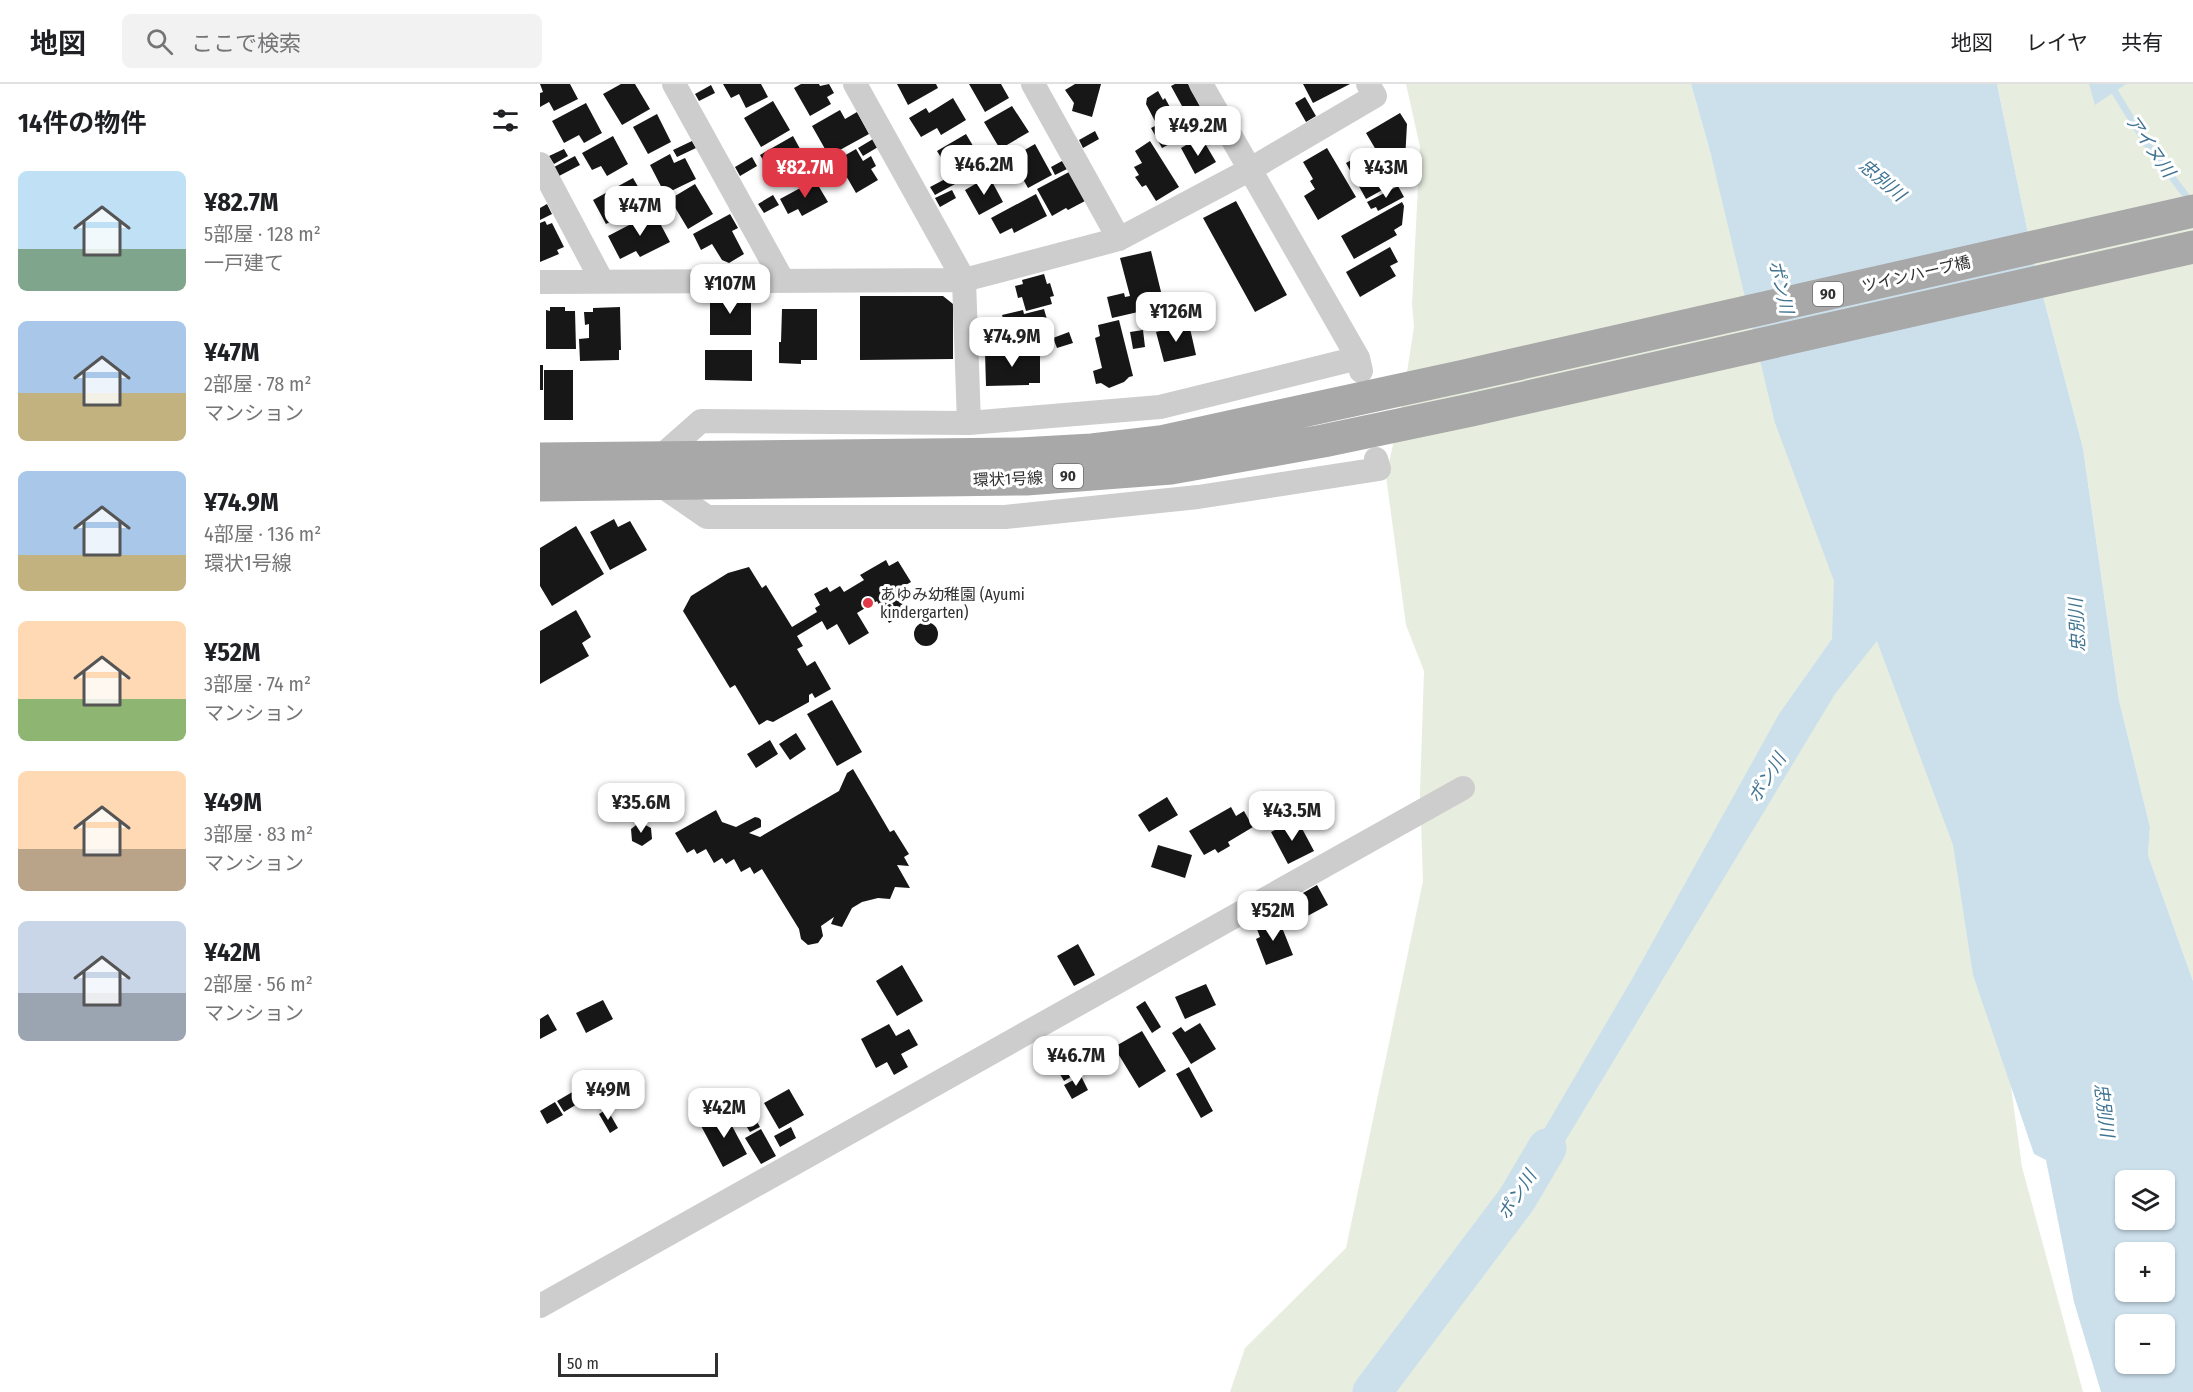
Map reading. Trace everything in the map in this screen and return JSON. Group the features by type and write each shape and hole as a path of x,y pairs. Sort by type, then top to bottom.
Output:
{"main road":[{"name":"ツインハープ橋","path":"1464,376 2193,211"},
{"name":"環状1号線","path":"540,459 659,471 1026,479 1171,468 1323,441 1471,410 2193,247"},
{"name":"環状1号線","path":"540,485 659,471 1092,450 1160,442 1464,376"}],"street":[{"path":"674,84 783,281"},
{"path":"855,84 964,280 969,423"},
{"path":"1033,84 1119,239"},
{"path":"1201,84 1359,365 1160,407 969,423 701,421 659,471 706,517 1005,517 1198,497 1367,471 1378,469 1376,459"},
{"path":"540,282 964,280 1119,239 1249,170 1375,96 1368,84"},
{"path":"540,164 602,281"},
{"path":"540,1306 1463,788"}],"shaded area":[{"path":"1406,84 1691,84 1711,155 1968,775 2022,1167 2083,1392 1230,1392 1245,1348 1346,1248 1423,881 1420,793 1424,671 1406,625 1386,476 1402,404 1414,327 1412,304 1420,147"},
{"path":"1997,84 2193,84 2193,981 2148,855 2150,827 2119,700 2083,448 2034,262"}],"water":[{"name":"忠別川","path":"1691,84 1997,84 2034,262 2083,448 2119,700 2150,827 2148,855 2193,981 2193,1392 2101,1392 2074,1302 2046,1160 2034,1154 1973,975 1953,845 1877,641 1835,694 1529,1201 1511,1186 1632,979 1779,714 1832,639 1834,581 1775,423 1711,155"},
{"path":"2089,84 2126,84 2095,105"}],"building":[{"path":"540,84 570,84 578,99 554,111 549,102 540,107 540,93 543,92"},
{"path":"621,84 635,84 650,109 622,125 603,94"},
{"path":"723,84 761,84 768,97 746,108 739,94 731,98"},
{"path":"801,84 819,84 820,86 829,84 834,93 827,97 831,104 810,116 794,88"},
{"path":"897,84 936,84 938,88 908,105"},
{"path":"969,84 1001,84 1009,98 985,112"},
{"path":"1075,84 1101,84 1092,117 1072,111 1074,103 1065,90"},
{"path":"1188,84 1209,123 1162,148 1151,128 1157,125 1146,104 1147,98 1158,91 1172,111 1182,106 1171,86"},
{"path":"1303,84 1350,84 1313,103"},
{"path":"711,85 715,93 699,101 695,94"},
{"path":"1305,97 1316,116 1306,122 1295,103"},
{"path":"953,98 966,120 941,135 937,128 921,137 909,118 926,108 929,113"},
{"path":"773,101 790,130 761,147 744,118"},
{"path":"586,103 602,133 584,143 579,135 564,143 552,121"},
{"path":"1012,106 1029,132 1000,149 984,122"},
{"path":"840,110 845,119 857,112 869,134 829,156 812,126"},
{"path":"1400,113 1407,124 1404,178 1366,199 1346,163 1357,157 1361,165 1379,155 1366,133"},
{"path":"657,114 671,142 648,154 633,127"},
{"path":"1095,131 1099,139 1083,148 1079,140"},
{"path":"966,134 979,156 976,158 981,166 960,178 954,168 949,171 937,151"},
{"path":"613,136 628,164 607,176 601,166 592,170 582,153"},
{"path":"793,136 810,167 785,181 774,161 766,165 760,155"},
{"path":"873,139 878,147 863,156 858,148"},
{"path":"1195,140 1200,148 1206,145 1216,162 1195,174 1181,148"},
{"path":"692,141 696,148 677,157 673,150"},
{"path":"1150,141 1179,187 1156,201 1146,185 1142,187 1135,177 1139,175 1134,167 1142,163 1135,151"},
{"path":"1035,144 1052,175 1028,188 1011,158"},
{"path":"1327,148 1356,197 1318,220 1304,196 1315,189 1310,181 1313,179 1303,162"},
{"path":"564,149 568,156 554,164 549,156"},
{"path":"856,149 863,161 871,156 876,166 871,169 878,180 856,193 837,160"},
{"path":"670,154 674,163 685,158 696,179 665,194 650,165"},
{"path":"575,156 580,165 559,176 554,167"},
{"path":"752,157 757,166 740,176 735,167"},
{"path":"1062,161 1067,169 1055,175 1051,167"},
{"path":"1069,172 1085,201 1052,216 1037,189"},
{"path":"951,176 955,184 935,195 930,187"},
{"path":"989,176 1003,202 979,215 965,190"},
{"path":"633,178 647,202 606,224 593,200"},
{"path":"815,180 828,202 802,216 798,209 788,214 780,199"},
{"path":"695,184 713,214 688,229 670,199"},
{"path":"1398,186 1404,197 1378,211 1376,207 1371,209 1367,202"},
{"path":"952,190 956,198 940,207 935,198"},
{"path":"1036,194 1047,216 1014,233 1012,228 1000,234 991,218"},
{"path":"773,195 779,205 764,213 758,204"},
{"path":"1236,201 1287,295 1255,312 1203,218"},
{"path":"1402,202 1404,206 1402,225 1394,230 1397,235 1354,259 1341,236"},
{"path":"547,204 552,214 540,220 540,208"},
{"path":"654,212 670,242 640,257 636,251 620,259 608,236"},
{"path":"730,214 738,228 732,231 744,254 729,263 722,260 712,244 701,250 693,234"},
{"path":"545,221 547,225 552,223 564,247 557,250 559,254 540,262 540,223"},
{"path":"1390,247 1398,262 1390,266 1396,276 1360,297 1346,272"},
{"path":"1151,251 1163,300 1137,307 1138,312 1112,318 1107,297 1124,293 1125,297 1130,296 1120,258"},
{"path":"1044,274 1054,296 1050,297 1052,304 1026,311 1022,297 1018,298 1015,286 1023,284 1022,280"},
{"path":"710,295 751,295 751,335 710,335"},
{"path":"860,296 943,296 953,304 953,359 860,360"},
{"path":"550,307 565,307 565,311 575,311 576,349 546,349 546,310 550,311"},
{"path":"620,307 621,350 619,350 619,360 580,361 579,339 589,338 589,324 585,325 584,312 593,312 593,308"},
{"path":"782,309 817,309 817,360 801,360 801,364 779,363"},
{"path":"1044,309 1050,330 996,343 991,321 1003,318 1002,315 1023,310 1024,314"},
{"path":"1119,320 1133,376 1109,388 1101,383 1096,384 1093,371 1102,368 1095,338 1100,336 1098,325"},
{"path":"1189,324 1196,355 1164,362 1156,332"},
{"path":"1143,330 1145,347 1133,349 1130,332"},
{"path":"1069,332 1073,343 1057,348 1053,338"},
{"path":"705,350 752,350 752,381 705,380"},
{"path":"1032,351 1032,354 1040,353 1040,383 986,386 985,352"},
{"path":"540,365 543,365 543,390 540,390"},
{"path":"544,370 573,370 573,420 544,420"},
{"path":"614,519 618,527 630,521 647,550 610,570 590,532"},
{"path":"576,526 604,574 552,606 540,586 540,548"},
{"path":"886,560 889,566 898,561 911,582 897,590 904,603 900,606 904,614 889,623 877,601 857,613 869,633 849,645 837,624 827,630 822,621 797,636 803,646 797,649 807,666 815,661 831,689 815,698 812,693 809,695 809,702 773,722 767,720 759,725 735,685 730,688 683,611 691,596 728,573 749,567 762,588 766,585 792,627 817,612 815,608 820,605 814,594 827,587 830,592 840,586 844,592 864,580 860,575"},
{"path":"576,610 591,637 582,643 589,656 540,684 540,631"},
{"path":"926,622 931,623 937,629 937,639 931,645 926,646 921,645 915,639 914,634 915,629 921,623"},
{"path":"832,700 862,752 837,766 807,714"},
{"path":"796,733 806,749 790,760 779,744"},
{"path":"770,740 778,754 756,768 747,754"},
{"path":"853,769 890,832 894,830 909,854 904,857 909,866 897,865 910,888 895,887 890,899 878,898 862,902 852,908 842,927 831,924 834,917 821,926 823,936 818,943 808,945 801,939 799,929 762,869 754,874 750,867 741,872 734,859 726,864 722,858 714,863 706,849 697,854 694,849 687,853 675,833 716,810 722,822 736,827 755,817 759,818 761,827 749,833 760,837 839,791 847,773"},
{"path":"1167,797 1178,815 1149,832 1138,815"},
{"path":"1231,807 1236,816 1244,811 1253,827 1228,842 1230,846 1218,853 1215,849 1204,855 1189,831"},
{"path":"1297,819 1314,851 1288,864 1271,832"},
{"path":"640,822 651,828 652,839 642,846 632,841 631,829"},
{"path":"1158,845 1192,855 1185,878 1151,867"},
{"path":"1317,885 1328,905 1300,920 1293,905 1296,897"},
{"path":"1265,920 1267,924 1279,920 1293,955 1266,965 1256,939 1260,937 1255,924"},
{"path":"1078,944 1095,975 1074,986 1057,956"},
{"path":"902,965 923,1001 897,1016 876,981"},
{"path":"1206,984 1216,1005 1185,1019 1175,997"},
{"path":"603,1000 613,1019 586,1033 576,1013"},
{"path":"1145,1001 1161,1027 1152,1033 1136,1007"},
{"path":"548,1014 557,1030 540,1039 540,1019"},
{"path":"1200,1023 1216,1049 1191,1064 1172,1033 1181,1027 1185,1032"},
{"path":"889,1024 896,1036 909,1029 918,1045 901,1054 908,1067 894,1075 887,1062 876,1068 861,1039"},
{"path":"1142,1031 1166,1071 1139,1088 1114,1047"},
{"path":"1063,1054 1076,1074 1064,1081 1052,1061"},
{"path":"1189,1067 1213,1111 1201,1118 1176,1074"},
{"path":"1081,1076 1088,1090 1072,1099 1064,1085"},
{"path":"581,1087 587,1098 564,1112 557,1101"},
{"path":"789,1089 804,1115 779,1129 764,1103"},
{"path":"555,1102 563,1115 547,1124 540,1111"},
{"path":"607,1109 618,1128 610,1133 599,1114"},
{"path":"724,1111 747,1154 723,1167 700,1124"},
{"path":"753,1115 760,1127 750,1132 743,1121"},
{"path":"791,1127 796,1138 780,1147 774,1136"},
{"path":"761,1129 776,1156 761,1164 745,1138"}],"waterway":[{"name":"アイヌ川","path":"2110,84 2146,143 2190,201"},
{"name":"ポン川","path":"1372,1392 1517,1199 1547,1148"}],"place":[{"name":"あゆみ幼稚園 (Ayumi kindergarten)","path":"868,603"}]}
